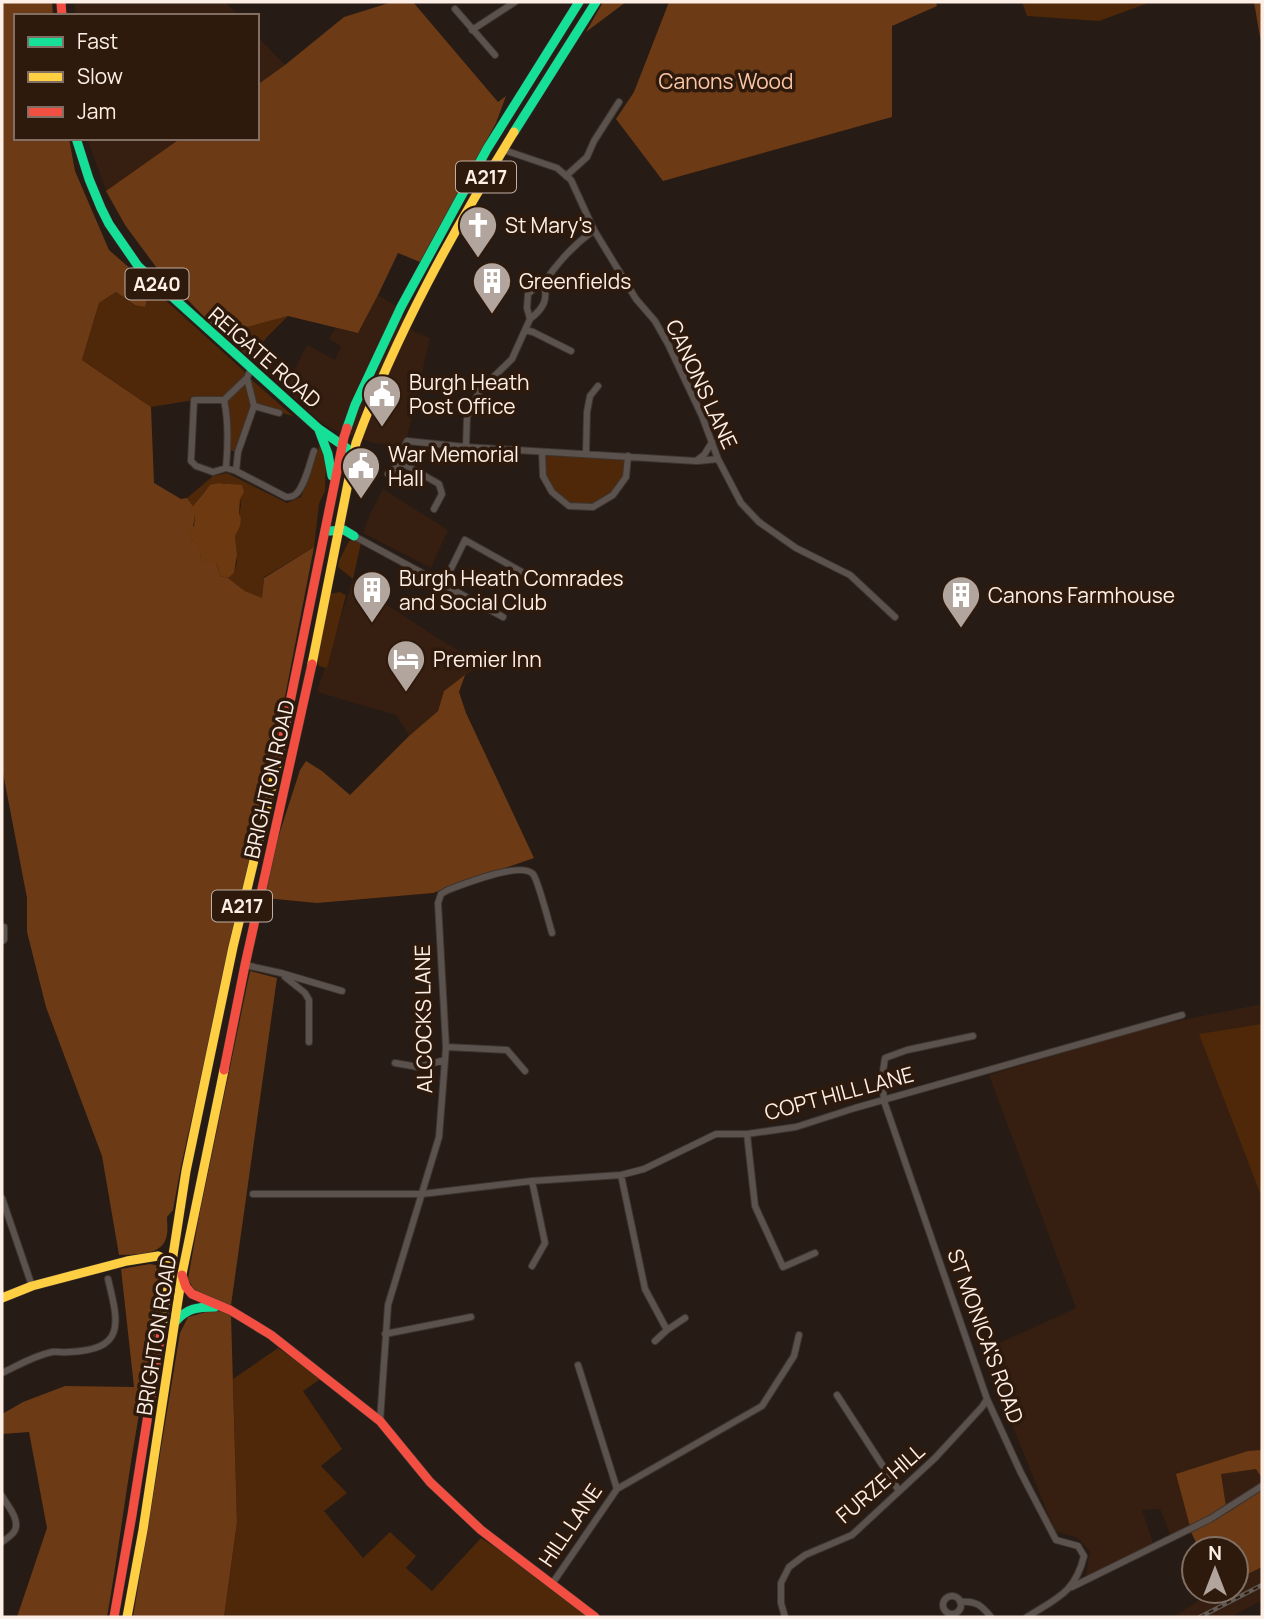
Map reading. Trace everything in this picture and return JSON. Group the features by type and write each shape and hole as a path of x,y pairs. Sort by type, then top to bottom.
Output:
{"main road":[{"name":"BRIGHTON ROAD","path":"127,1617 182,1274 245,965 311,671 356,443 412,313 454,232 502,149 596,2"},
{"name":"BRIGHTON ROAD","path":"114,1617 192,1144 241,912 271,794 348,424 401,307 491,143 576,4"},
{"name":"REIGATE ROAD","path":"77,140 101,208 138,266 249,373 319,429"},
{"path":"491,143 502,149"},
{"path":"319,429 336,432 348,424"},
{"path":"319,429 329,458 333,488"},
{"name":"A240","path":"319,429 354,453"},
{"path":"342,446 356,443"},
{"path":"324,535 338,529 354,536"},
{"path":"334,552 345,537 354,536"},
{"path":"158,1256 172,1262 179,1257 190,1235"},
{"path":"2,1298 32,1286 127,1261 158,1256 166,1253 177,1239"},
{"path":"182,1274 186,1287 192,1294 223,1307 271,1335 380,1421 430,1482 481,1530 595,1617"},
{"path":"174,1323 191,1308 223,1307"}],"street":[{"path":"472,30 515,2"},
{"path":"455,9 495,55"},
{"path":"502,149 557,168 566,176 587,157 619,102"},
{"name":"CANONS LANE","path":"566,176 571,180 594,230 636,299 655,321 668,344 702,416 718,459 741,503 759,522 796,548 850,575 895,617"},
{"path":"530,319 527,308 528,294 544,283 577,243 594,230"},
{"path":"466,447 467,417 480,390 512,359 530,319 543,305 547,295 544,283"},
{"path":"525,330 571,351"},
{"path":"249,373 224,400 194,400 191,461 196,466 213,472 226,468 236,471 286,497 298,493 314,451"},
{"path":"236,471 238,452 254,406 249,373"},
{"path":"586,454 587,412 590,396 598,386"},
{"path":"224,400 227,414 226,468"},
{"path":"254,406 279,413"},
{"path":"388,474 402,463 407,441 696,461 718,459"},
{"path":"696,461 704,455 712,442"},
{"path":"228,450 238,452"},
{"path":"542,452 543,476 552,492 569,506 593,507 614,495 626,477 628,456"},
{"path":"402,463 439,484 442,494 434,509"},
{"path":"354,536 503,617"},
{"path":"443,585 464,540 522,572"},
{"name":"ALCOCKS LANE","path":"380,1421 388,1305 439,1137 446,1047 438,903 441,894 507,871 531,872 536,880 552,933"},
{"path":"2,941 4,927"},
{"path":"245,965 342,991"},
{"path":"281,973 305,993 309,1000 309,1042"},
{"name":"COPT HILL LANE","path":"253,1194 422,1194 532,1181 621,1175 644,1169 716,1134 747,1134 796,1127 1182,1015"},
{"name":"ST MONICA'S ROAD","path":"973,1036 907,1050 885,1058 882,1079 884,1101 987,1399 1056,1540 1078,1546 1082,1550 1083,1562 1071,1587"},
{"path":"446,1047 508,1050 525,1071"},
{"path":"395,1063 418,1067 445,1060"},
{"path":"747,1134 755,1206 783,1267 815,1253"},
{"path":"621,1175 645,1289 667,1330"},
{"path":"532,1181 545,1243 532,1266"},
{"path":"2,1198 32,1286"},
{"path":"2,1373 39,1355 93,1348 110,1339 115,1332 114,1307 107,1279"},
{"path":"385,1334 471,1317"},
{"path":"655,1340 685,1318"},
{"path":"617,1489 762,1406 794,1356 799,1335"},
{"name":"HILL LANE","path":"552,1584 617,1489 578,1366"},
{"path":"837,1395 900,1491"},
{"name":"FURZE HILL","path":"785,1617 781,1603 781,1583 789,1567 805,1555 852,1535 935,1458 987,1399"},
{"path":"1027,1617 1071,1587 1210,1519 1262,1486"},
{"path":"2,1496 13,1513 16,1525 13,1533 2,1542"},
{"path":"960,1602 978,1603 991,1617"}],"shaded area":[{"path":"74,2 225,2 237,14 76,14"},
{"path":"1022,2 1151,2 1099,21 1027,16"},
{"path":"259,38 285,65 259,84"},
{"path":"88,140 178,140 106,191"},
{"path":"141,278 245,372 247,378 293,416 254,406 238,452 228,450 224,400 194,400 151,407 82,360 99,303 116,292 135,305 148,295"},
{"path":"378,295 396,306 413,331 430,338 405,446 373,443 330,428 285,389 307,345 335,360 341,346 329,339 335,328 358,333"},
{"path":"288,316 266,338 252,360 213,326 228,331"},
{"path":"320,443 326,460 325,491 319,504 314,547 264,577 262,599 245,591 228,578 234,573 237,562 235,536 240,499 225,483 210,486 193,506 187,498 213,476 227,473 287,503 301,497"},
{"path":"542,452 628,456 626,477 613,495 593,507 569,506 552,492 543,476"},
{"path":"210,485 242,485 244,492 240,499 240,526 235,536 237,555 234,573 228,578 221,576 216,563 203,562 200,558 202,548 191,539 186,530 194,526 195,515 190,507"},
{"path":"383,489 448,530 431,568 363,533"},
{"path":"349,541 361,543 353,579 338,567"},
{"path":"352,582 482,664 444,691 438,711 409,736 396,715 317,692"},
{"path":"340,592 346,595 327,668 319,666 316,659 329,594"},
{"path":"1262,1004 1262,1492 1192,1534 1170,1534 1160,1509 1142,1510 1153,1543 1086,1576 1090,1552 1078,1538 1055,1531 980,1352 1076,1308 989,1075 1157,1025"},
{"path":"1262,1024 1262,1198 1199,1034"},
{"path":"278,1348 322,1378 303,1391 342,1449 321,1466 347,1493 324,1511 363,1558 390,1532 416,1556 406,1568 432,1591 481,1538 552,1584 595,1617 224,1617 237,1522 233,1379"},
{"path":"1262,1567 1262,1600 1231,1617 1173,1617 1192,1605 1250,1605 1250,1573"}],"green space":[{"path":"2,2 52,2 53,14 14,14 14,140 69,140 75,171 109,250 141,278 148,295 145,307 135,305 116,292 99,303 82,360 151,407 154,483 181,499 187,498 193,506 195,515 191,539 203,548 200,558 216,563 221,576 262,598 264,578 314,547 275,748 173,1210 167,1217 165,1241 161,1247 148,1253 119,1255 102,1156 46,1007 27,932 27,898 2,768"},
{"path":"392,2 413,2 498,102 506,96 496,123 420,262 398,253 358,333 288,316 228,332 213,326 156,267 125,225 106,191 178,140 259,140 259,84 344,17"},
{"path":"603,2 626,2 586,32"},
{"name":"Canons Wood","path":"669,2 936,2 937,6 892,26 892,117 663,181 616,119 634,92"},
{"path":"1254,2 1262,2 1262,43 1260,37"},
{"path":"465,675 459,692 466,713 534,858 433,893 317,903 265,898 275,847 300,770 306,761 350,795 438,711 444,691"},
{"path":"250,971 277,978 231,1305 200,1294 188,1279"},
{"path":"150,1264 160,1266 159,1306 107,1617 17,1617 47,1528 29,1432 2,1434 2,1414 23,1402 65,1386 134,1387 121,1269"},
{"path":"222,1311 231,1315 237,1522 224,1617 133,1617 180,1333 188,1317"},
{"path":"1262,1450 1262,1478 1256,1469 1221,1474 1227,1513 1262,1490 1262,1567 1250,1573 1250,1535 1192,1535 1176,1474 1248,1451"}],"railway":[{"path":"1200,1617 1262,1585"}],"traffic: fast":[{"path":"347,428 401,307 487,149 579,2"},
{"path":"514,132 596,2"},
{"path":"77,140 101,208 138,266 319,429 348,449"},
{"path":"319,430 328,454 332,476"},
{"path":"330,531 344,530 354,536"},
{"path":"175,1322 193,1309 215,1307"}],"traffic: slow":[{"path":"312,664 356,443 407,323 469,207 514,132"},
{"path":"161,1333 186,1171 233,947 278,761"},
{"path":"127,1617 182,1274 224,1070"},
{"path":"2,1298 32,1286 127,1261 158,1256 172,1262"}],"traffic: jam":[{"path":"61,2 62,14"},
{"path":"278,761 347,428"},
{"path":"224,1070 312,664"},
{"path":"182,1275 192,1294 230,1310 271,1335 380,1421 430,1482 481,1530 595,1617"},
{"path":"114,1617 161,1333"}],"place":[{"name":"St Mary's","path":"478,259"},
{"name":"Greenfields","path":"492,315"},
{"name":"Burgh Heath Post Office","path":"382,428"},
{"name":"War Memorial Hall","path":"361,500"},
{"name":"Burgh Heath Comrades and Social Club","path":"372,624"},
{"name":"Canons Farmhouse","path":"961,629"},
{"name":"Premier Inn","path":"406,693"}]}
